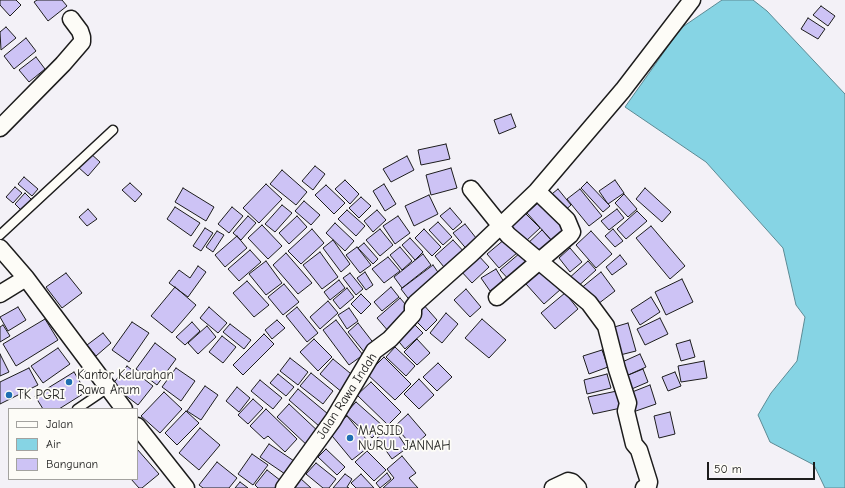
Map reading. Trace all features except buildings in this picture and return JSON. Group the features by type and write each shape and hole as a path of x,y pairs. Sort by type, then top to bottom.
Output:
{"street":[{"name":"Jalan Rawa Indah","path":"284,488 334,420 374,352 390,339 412,314 413,307 416,303 471,254 537,191 623,90 692,0"},
{"path":"0,128 82,42 80,31 71,19"},
{"path":"471,189 500,226 522,248 566,282 589,303 606,326 617,369 628,403 626,411 634,444 639,450 649,482 648,486 644,488"},
{"path":"496,297 567,238 572,232 567,220 537,191"},
{"path":"0,248 26,278 123,408"},
{"path":"0,294 26,278"},
{"path":"138,427 186,488"},
{"path":"553,488 568,481 572,482 578,488"}],"lane":[{"path":"0,235 113,130"},
{"path":"78,408 108,388"}],"water":[{"path":"722,0 753,0 767,11 845,94 845,488 825,488 814,465 770,442 758,415 771,393 797,361 805,317 796,305 783,248 706,162 625,107 681,28"}],"place":[{"name":"Kantor Kelurahan Rawa Arum","path":"69,382"},
{"name":"TK PGRI","path":"9,395"},
{"name":"MASJID NURUL JANNAH","path":"350,438"}]}
